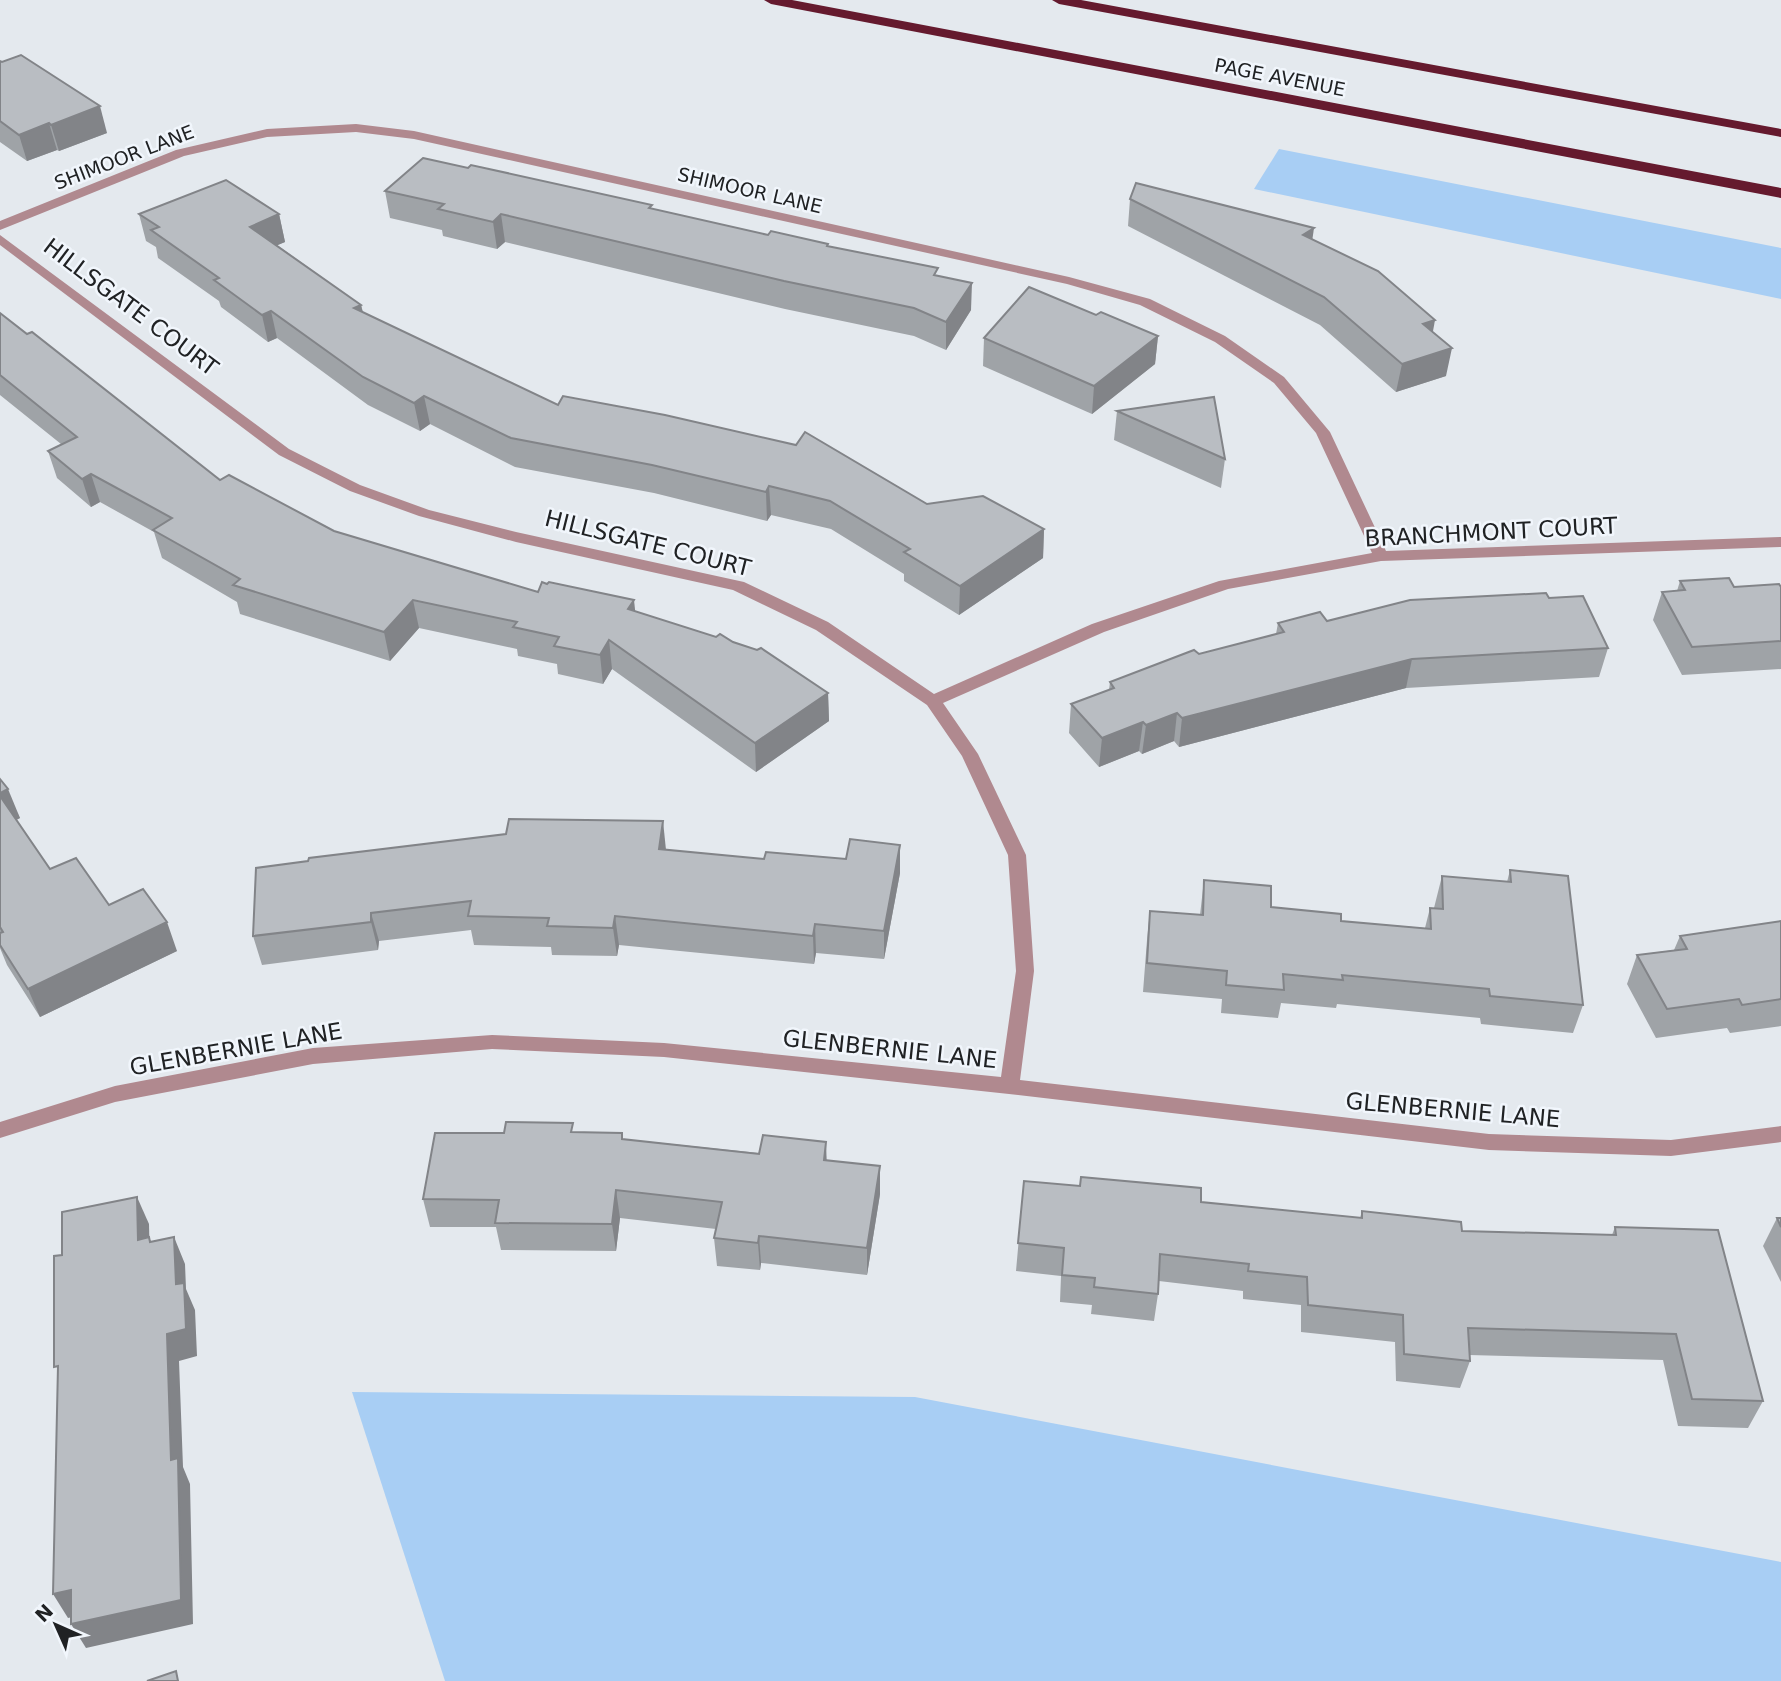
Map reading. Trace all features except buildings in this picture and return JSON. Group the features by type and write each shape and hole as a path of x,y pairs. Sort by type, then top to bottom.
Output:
{"highway":[{"name":"PAGE AVENUE","path":"771,0 1781,193"},
{"name":"PAGE AVENUE","path":"1059,0 1781,133"}],"street":[{"name":"SHIMOOR LANE","path":"0,226 180,153 267,133 356,128 414,135 1069,281 1145,302 1220,339 1279,380 1324,432 1381,556"},
{"name":"HILLSGATE COURT","path":"0,239 284,452 343,482 437,516 738,586 822,626 933,701 970,754 1017,855 1025,971 1009,1086"},
{"name":"BRANCHMONT COURT","path":"933,701 1098,628 1225,585 1381,556 1781,542"},
{"name":"GLENBERNIE LANE","path":"0,1130 115,1094 313,1056 492,1042 664,1050 1009,1086 1489,1142 1671,1148 1781,1135"}],"shaded area":[{"path":"1279,149 1781,248 1781,299 1254,189"},
{"path":"352,1392 915,1397 1781,1562 1781,1681 445,1681"}]}
